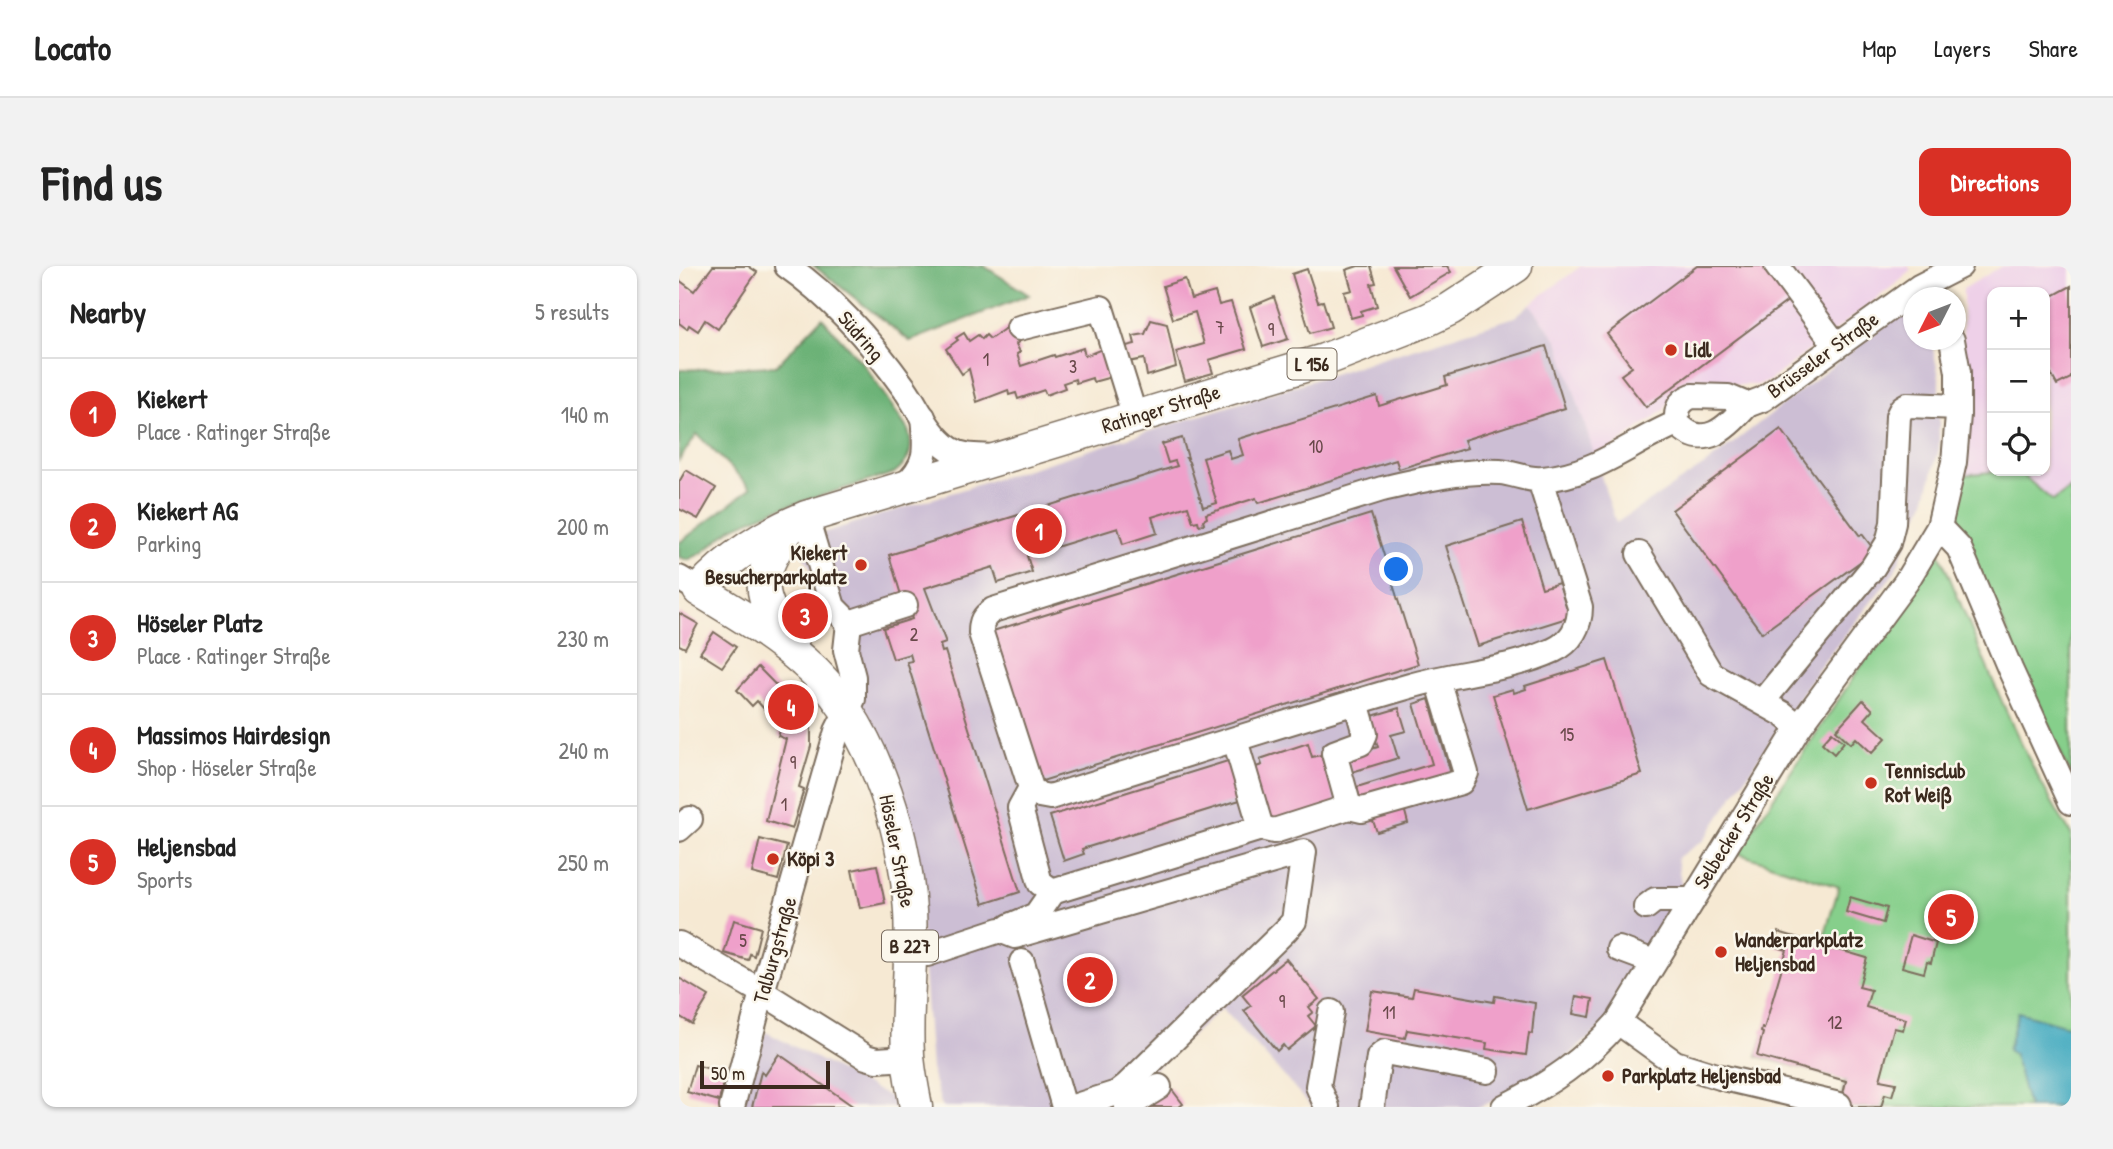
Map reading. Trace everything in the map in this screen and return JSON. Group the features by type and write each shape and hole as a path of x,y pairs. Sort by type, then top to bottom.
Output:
{"main road":[{"name":"Ratinger Straße","path":"689,584 727,564 799,519 1324,360 1417,325 1450,309 1507,269"},
{"name":"B 227","path":"799,519 769,560 763,577 762,591 775,621 805,662"},
{"name":"Höseler Straße","path":"689,584 805,662 847,715 874,762 886,791 898,835 910,911 908,1058 916,1107"}],"street":[{"name":"Südring","path":"787,266 810,282 858,330 943,443 956,452 999,458"},
{"path":"1777,266 1836,345"},
{"name":"Brüsseler Straße","path":"1677,423 1691,437 1702,438 1727,425 1747,405 1763,399 1919,287 1960,266"},
{"path":"1019,328 1101,308 1135,417"},
{"name":"Selbecker Straße","path":"1504,1107 1543,1087 1579,1063 1618,1022 1799,727 1906,582 1939,527 1954,462 1958,372 1954,350"},
{"path":"1540,480 1580,607 1580,619 1575,630 1555,649 1497,668 1414,685 1049,797 1039,795 1031,788 981,633 981,623 992,610 1412,481 1500,472 1540,480 1600,465 1647,436 1677,423 1676,411 1681,403 1692,396 1728,397 1747,405"},
{"path":"1762,702 1873,567 1888,543 1893,523 1898,416 1902,408 1907,405 1958,407"},
{"path":"905,485 919,469 925,454 923,417"},
{"path":"799,519 833,607 849,623 873,606 905,606"},
{"path":"1939,527 1959,548 2071,802"},
{"path":"1639,554 1711,674 1783,714 1799,727"},
{"name":"Talburgstraße","path":"731,1107 762,992 788,931 837,732 853,699 854,682 846,650 849,623"},
{"path":"910,954 927,954 1036,915 1052,892 1261,828 1274,831 1349,807 1362,810 1461,782 1466,773 1438,680"},
{"path":"1349,807 1334,753 1361,743 1365,734 1356,702"},
{"path":"1235,740 1261,828"},
{"path":"1031,788 1020,808 1040,883 1052,892"},
{"path":"1000,930 1015,936 1304,852 1294,921 1126,1086 1117,1093 1073,1107"},
{"path":"1646,907 1655,900 1691,900"},
{"path":"679,944 866,1057 877,1060 908,1058"},
{"path":"1619,950 1654,962"},
{"path":"1022,961 1064,1107"},
{"path":"1327,1107 1318,1086 1331,1012"},
{"path":"1618,1022 1675,1063 1720,1077 1839,1105"},
{"path":"1372,1107 1379,1057 1385,1052 1487,1070"},
{"path":"1126,1107 1159,1087"}],"shaded area":[{"path":"1581,266 1908,266 1911,270 1769,381 1757,385 1738,385 1709,379 1693,380 1676,389 1664,410 1612,448 1594,455 1558,341 1530,304"},
{"path":"2002,266 2071,266 2071,488 2053,501 2024,476 2050,476 2050,287 1987,287 1987,472 1963,475 1966,287"},
{"path":"1530,304 1558,341 1616,523 1706,464 1903,312 1903,350 1933,350 1939,377 1939,449 1924,504 1894,573 1819,668 1704,840 1677,858 1682,889 1646,968 1602,1026 1555,1068 1503,1097 1478,1107 1312,1107 1222,1008 1113,1107 942,1107 931,1069 915,840 846,685 837,627 809,565 794,542 1515,317"},
{"path":"766,1032 896,1100 898,1107 738,1107"}],"green space":[{"path":"814,266 984,266 1029,295 910,341"},
{"path":"822,318 864,365 908,430 911,443 907,459 894,473 774,510 732,528 702,553 688,560 679,557 679,543 751,488 697,434 679,460 679,370 776,366"},
{"path":"1987,472 1987,476 2024,476 2053,501 2071,488 2071,776 1957,519 1963,475"},
{"path":"1938,550 2015,731 2071,834 2071,1107 1848,1107 1839,1105 1845,1080 1757,1056 1793,937 1822,944 1839,887 1737,853"}],"water":[{"path":"2018,1012 2071,1027 2071,1107 2028,1107 2014,1054 2008,1050"}],"building":[{"path":"713,266 748,266 757,272 718,329 705,320 698,331 689,325 687,329 679,323 679,280 694,291"},
{"path":"1371,266 1376,283 1371,284 1377,306 1361,311 1362,315 1351,318 1344,292 1352,290 1346,270"},
{"path":"1393,266 1447,266 1451,272 1410,296"},
{"name":"Lidl","path":"1697,266 1764,266 1789,300 1646,407 1621,375 1632,367 1607,334"},
{"path":"1307,269 1318,302 1323,301 1331,327 1310,333 1292,274"},
{"path":"1185,279 1191,299 1215,292 1219,305 1231,302 1246,349 1209,360 1213,373 1185,381 1176,352 1204,344 1195,312 1173,319 1163,286"},
{"path":"2071,286 2071,378 2057,385 2050,372 2050,297"},
{"path":"1274,297 1288,339 1263,347 1250,307"},
{"path":"1151,320 1167,324 1176,367 1147,376 1144,359 1128,362 1122,347 1135,344 1133,336 1145,334"},
{"path":"1010,325 1020,341 1016,344 1020,352 1017,354 1021,366 1083,348 1085,356 1102,349 1115,376 1093,382 1092,378 1076,383 1075,379 1063,383 1065,388 1046,395 1044,390 1018,399 1016,393 1009,395 1008,390 977,402 969,369 962,374 946,349 964,333 969,341 978,335 982,339 986,335 990,339"},
{"path":"1546,346 1565,408 1464,440 1467,448 1399,469 1396,460 1258,503 1256,498 1206,514 1204,524 1193,522 1188,506 1152,517 1157,533 1123,544 1118,528 1027,556 1032,572 998,583 993,567 925,588 946,643 940,645 942,652 945,651 1020,892 983,904 907,662 912,661 910,654 893,659 883,628 912,619 905,594 901,595 889,555 1177,466 1175,461 1168,463 1162,444 1182,438 1203,507 1217,503 1203,458 1228,450 1231,459 1243,455 1238,439 1377,396 1379,406 1447,385 1445,377"},
{"path":"1781,429 1860,536 1862,534 1875,551 1762,633 1672,510"},
{"path":"686,470 716,488 698,519 679,509 679,482"},
{"path":"1371,514 1418,664 1039,782 993,631"},
{"path":"1522,522 1542,588 1559,583 1570,617 1478,646 1446,546"},
{"path":"679,613 698,624 685,648 679,645"},
{"path":"714,632 736,647 722,667 700,653"},
{"path":"1607,660 1642,774 1528,809 1493,695 1513,689 1514,693 1526,689 1525,686"},
{"path":"758,667 811,721 811,746 799,787 804,789 792,829 766,821 786,739 778,736 781,728 757,701 752,706 737,690"},
{"path":"1429,699 1451,774 1361,802 1357,787 1432,764 1414,704"},
{"path":"1863,700 1873,710 1865,719 1886,738 1872,753 1856,738 1851,744 1836,730"},
{"path":"1399,708 1406,731 1391,735 1398,758 1352,772 1348,756 1378,747 1369,717"},
{"path":"1832,732 1844,742 1834,754 1822,743"},
{"path":"1308,743 1312,757 1321,755 1336,804 1275,822 1264,816 1250,769 1262,765 1260,759"},
{"path":"1231,760 1243,799 1082,849 1084,854 1064,861 1050,816"},
{"path":"1404,808 1408,823 1377,832 1372,818"},
{"path":"760,839 787,846 778,880 752,873"},
{"path":"877,865 885,903 860,908 852,870"},
{"path":"1850,897 1887,908 1883,923 1846,912"},
{"path":"734,920 761,928 754,956 750,954 748,960 724,953"},
{"path":"1778,932 1867,958 1859,987 1871,990 1866,1007 1906,1019 1903,1030 1894,1028 1880,1080 1896,1083 1892,1096 1885,1094 1881,1107 1840,1107 1846,1081 1757,1056 1762,1028 1764,1029 1787,950 1774,946"},
{"path":"1911,935 1936,943 1931,963 1927,962 1924,973 1902,967"},
{"path":"1286,959 1319,999 1309,1007 1313,1012 1308,1016 1316,1026 1287,1050 1283,1045 1277,1051 1244,1011 1251,1006 1242,995"},
{"path":"679,978 709,996 692,1024 679,1016"},
{"path":"1414,988 1494,1002 1495,996 1535,1003 1532,1034 1529,1033 1526,1055 1486,1049 1487,1043 1407,1030 1405,1038 1365,1031 1372,991 1412,997"},
{"path":"1576,996 1593,999 1590,1017 1573,1014"},
{"path":"779,1054 854,1107 752,1107 761,1072 765,1075"},
{"path":"695,1065 726,1073 719,1101 687,1092"},
{"path":"1170,1087 1183,1104 1179,1107 1142,1107"}],"place":[{"name":"Lidl","path":"1671,350"},
{"name":"Kiekert","path":"1039,531"},
{"name":"Kiekert Besucherparkplatz","path":"861,565"},
{"name":"Höseler Platz","path":"805,616"},
{"name":"Massimos Hairdesign","path":"791,707"},
{"name":"Tennisclub Rot Weiß","path":"1871,783"},
{"name":"Köpi 3","path":"773,859"},
{"name":"Heljensbad","path":"1951,917"},
{"name":"Wanderparkplatz Heljensbad","path":"1721,952"},
{"name":"Kiekert AG","path":"1090,980"},
{"name":"Parkplatz Heljensbad","path":"1608,1076"}]}
